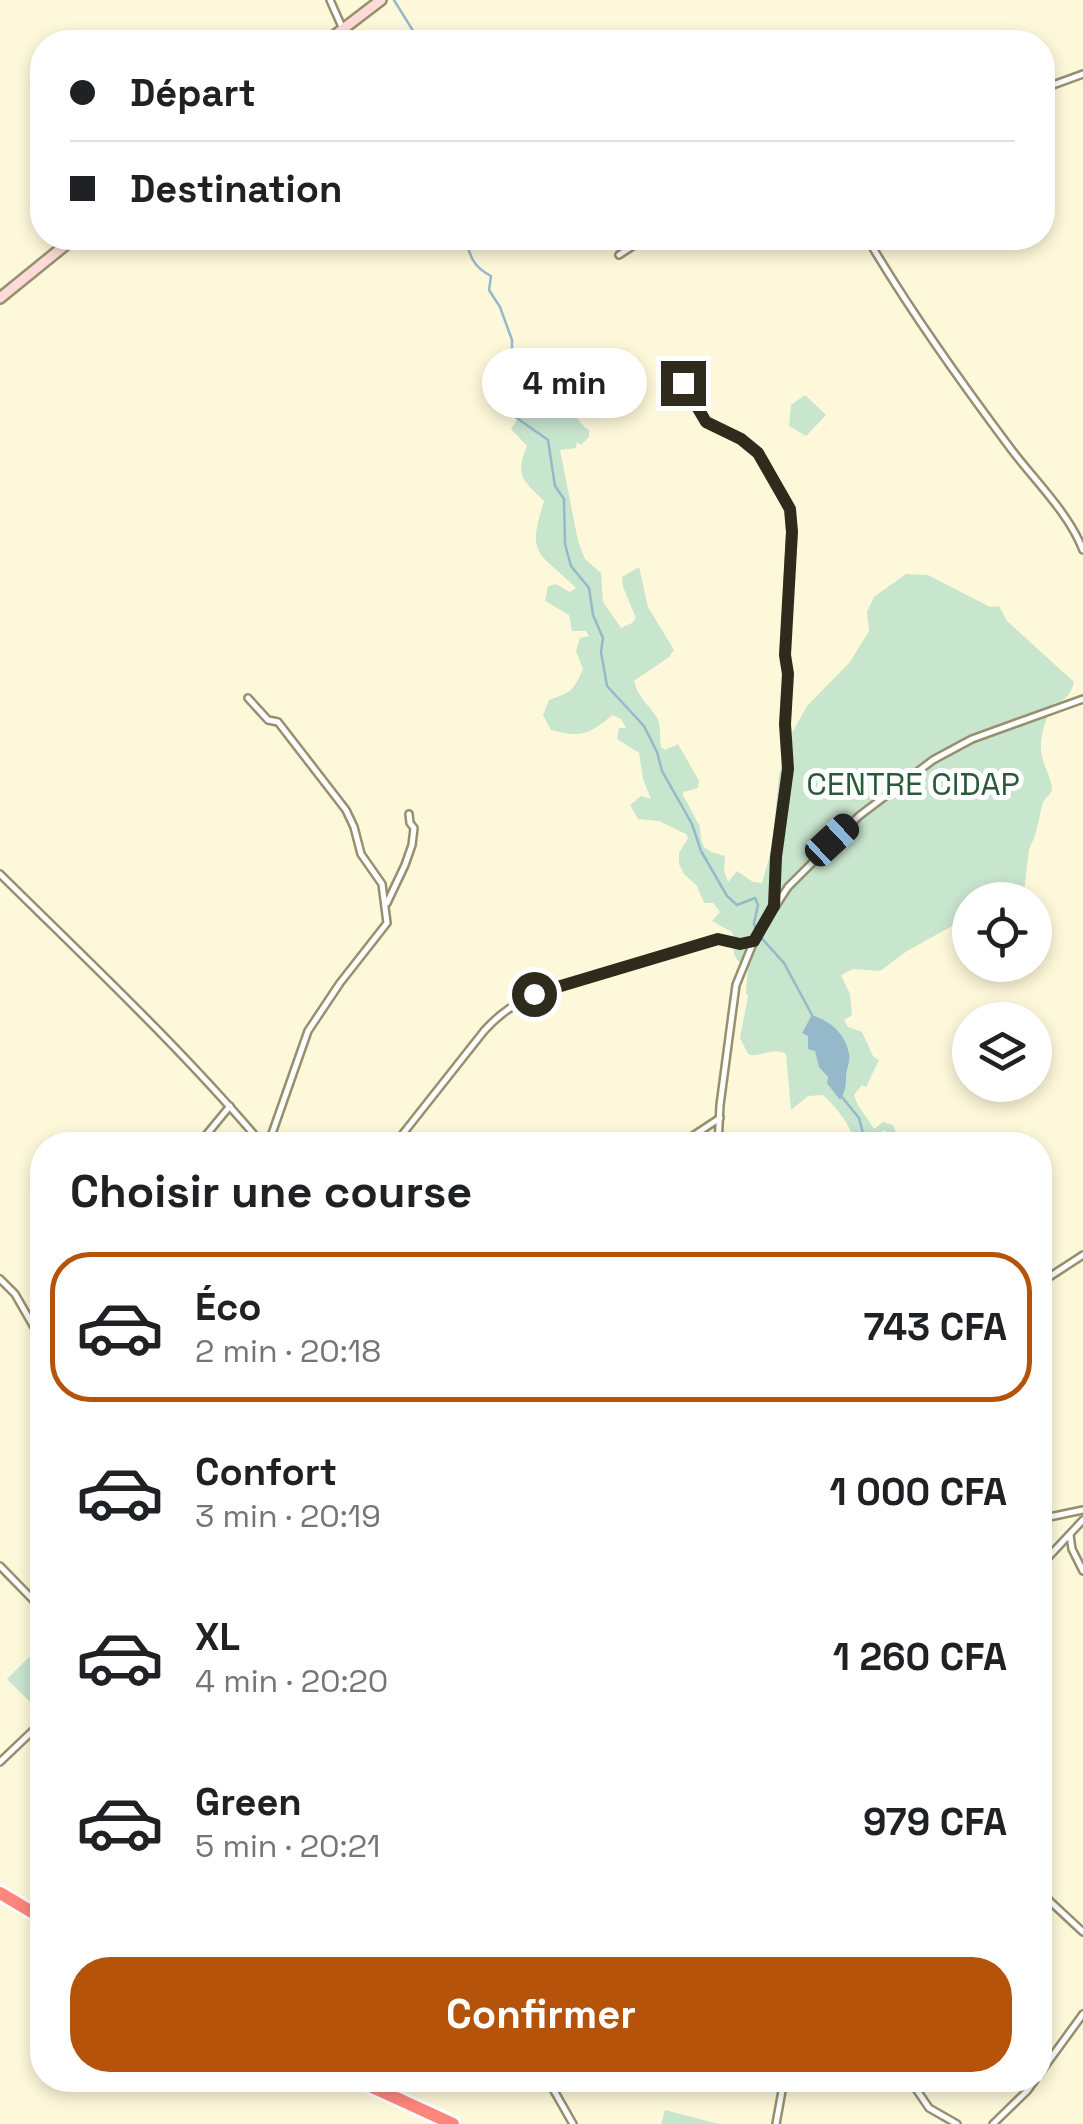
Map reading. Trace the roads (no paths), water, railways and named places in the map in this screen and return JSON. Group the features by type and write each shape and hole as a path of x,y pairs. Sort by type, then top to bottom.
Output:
{"highway":[{"path":"0,1893 30,1911"},
{"path":"383,2092 453,2124"}],"main road":[{"path":"343,30 382,0"},
{"path":"0,298 59,250"}],"street":[{"path":"330,0 343,30"},
{"path":"1055,84 1083,74"},
{"path":"619,256 628,250"},
{"path":"875,250 894,284 1059,510 1083,550"},
{"path":"683,383 706,422 741,439 758,453 790,509 785,655 788,769 774,906"},
{"path":"248,698 268,720 278,722 346,810 361,854 382,884 387,923 308,1031 271,1132"},
{"path":"719,1132 736,985 756,936 788,887 846,828 933,760 972,739 1083,700"},
{"path":"385,906 412,846 414,828 409,814"},
{"path":"0,874 254,1132"},
{"path":"404,1132 484,1031 511,1006 562,984 702,943 718,939 740,944 756,936"},
{"path":"209,1132 230,1106"},
{"path":"699,1132 720,1118"},
{"path":"1052,1275 1083,1256"},
{"path":"0,1280 15,1294 30,1321"},
{"path":"1052,1517 1083,1510"},
{"path":"1052,1554 1083,1520"},
{"path":"1070,1535 1083,1571"},
{"path":"0,1566 30,1597"},
{"path":"0,1762 30,1733"},
{"path":"1052,1903 1083,1932"},
{"path":"1052,2057 1083,2014"},
{"path":"555,2092 573,2124"},
{"path":"776,2124 782,2092"},
{"path":"918,2092 928,2108 957,2124"},
{"path":"993,2124 1026,2092"}],"water":[{"path":"812,1015 836,1029 847,1047 849,1059 840,1100 827,1083 828,1077 819,1067 815,1051 808,1049 808,1036 802,1033"}],"waterway":[{"path":"394,0 413,30"},
{"path":"469,250 480,269 491,276 489,290 512,340 517,371 514,416 548,440 555,486 564,499 565,544 571,566 589,588 593,615 603,638 601,652 607,686 644,726 662,771 692,824 701,851 727,896 737,905 755,898 756,932 784,963 812,1015"},
{"path":"842,1097 859,1118 863,1132"}],"park label":[{"name":"CENTRE CIDAP","path":"913,784"}]}
